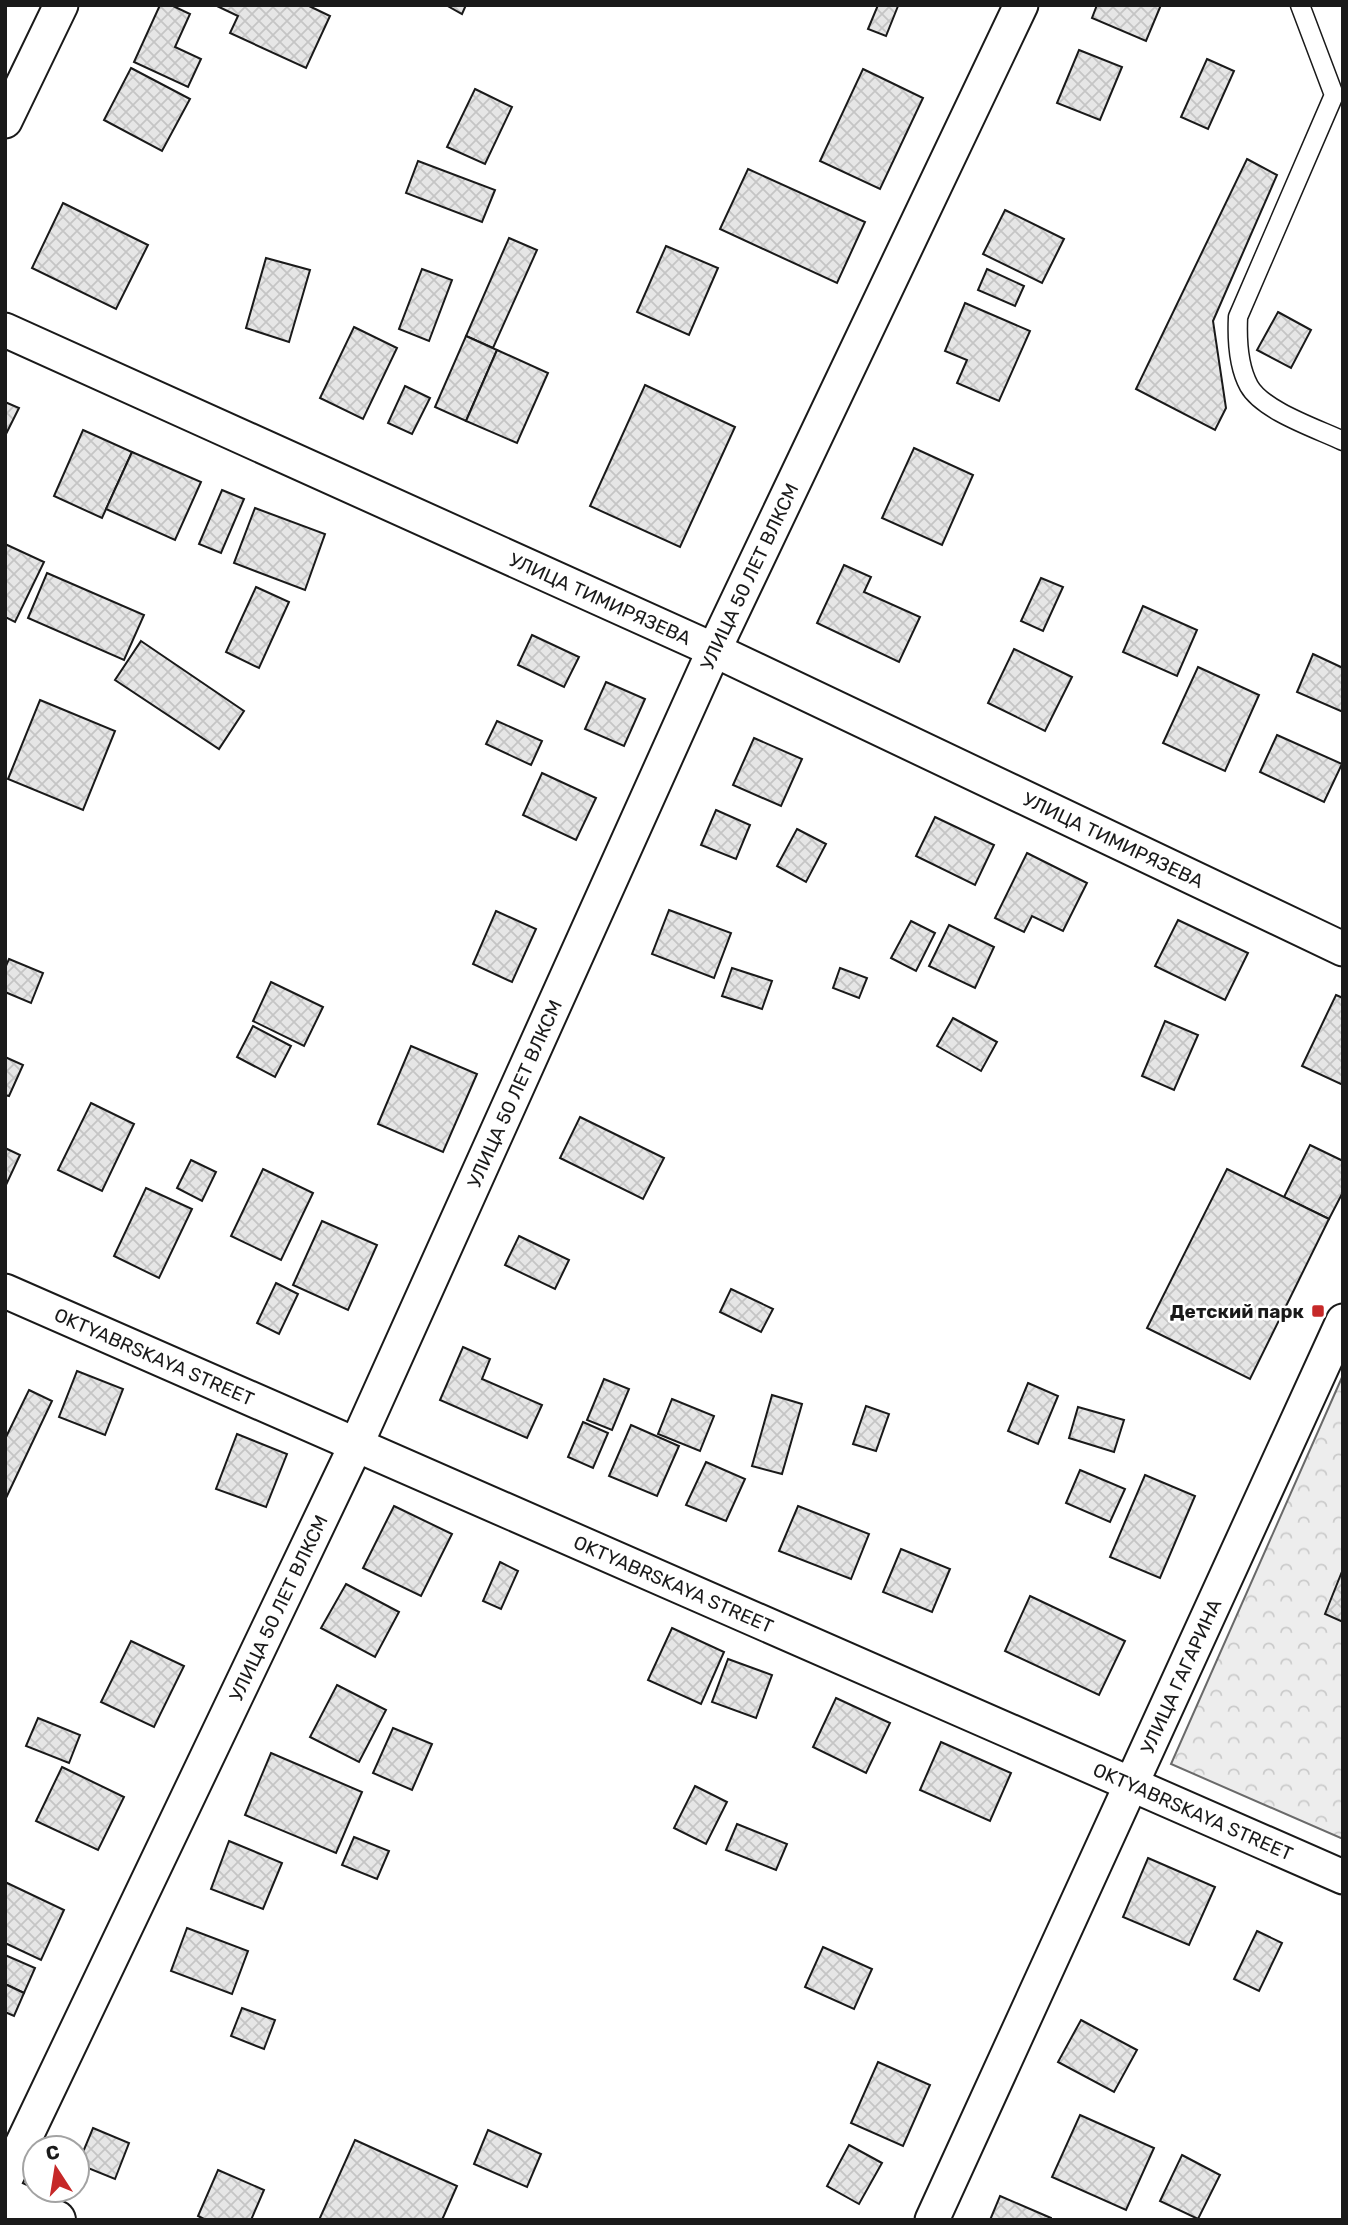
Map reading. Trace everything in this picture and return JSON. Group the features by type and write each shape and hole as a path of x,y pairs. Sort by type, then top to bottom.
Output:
{"main road":[{"path":"5,2197 56,2220"}],"street":[{"path":"5,121 61,5"},
{"name":"УЛИЦА 50 ЛЕТ ВЛКСМ","path":"5,2180 356,1445 714,650 1021,5"},
{"name":"УЛИЦА ТИМИРЯЗЕВА","path":"5,330 714,650 1343,949"},
{"name":"OKTYABRSKAYA STREET","path":"5,1291 1343,1877"},
{"name":"УЛИЦА ГАГАРИНА","path":"932,2220 1343,1321"}],"lane":[{"path":"1300,5 1334,94 1238,317 1237,340 1249,387 1266,404 1343,441"}],"green space":[{"path":"1343,1375 1343,1839 1171,1764"}],"building":[{"path":"160,5 171,5 190,14 175,47 201,59 188,87 134,62"},
{"path":"307,5 330,16 306,68 230,33 238,16 217,6"},
{"path":"446,5 466,5 462,14"},
{"path":"878,5 898,6 886,36 868,29"},
{"path":"1097,5 1161,5 1146,41 1092,18"},
{"path":"1079,50 1122,67 1100,120 1057,103"},
{"path":"1207,59 1234,71 1208,129 1181,117"},
{"path":"131,68 190,99 162,151 104,120"},
{"path":"863,69 923,98 880,189 820,161"},
{"path":"475,89 512,107 485,164 447,147"},
{"path":"1247,159 1277,175 1213,321 1226,408 1215,430 1136,389"},
{"path":"418,161 495,190 482,222 406,193"},
{"path":"748,169 865,222 837,283 720,229"},
{"path":"63,203 148,245 116,309 32,268"},
{"path":"1005,210 1064,239 1042,283 983,254"},
{"path":"509,238 537,250 493,348 466,336"},
{"path":"666,246 718,268 689,335 637,312"},
{"path":"266,258 310,270 289,342 246,328"},
{"path":"422,269 452,280 429,341 399,329"},
{"path":"987,269 1024,286 1015,306 978,290"},
{"path":"965,303 1030,331 999,401 957,383 967,360 945,351"},
{"path":"1278,312 1311,330 1291,368 1257,350"},
{"path":"354,327 397,348 363,419 320,398"},
{"path":"466,336 497,350 466,421 435,407"},
{"path":"497,350 548,373 517,443 466,421"},
{"path":"645,385 735,427 680,547 590,506"},
{"path":"405,386 430,398 412,434 388,423"},
{"path":"5,402 19,408 5,436"},
{"path":"83,430 132,452 102,518 54,496"},
{"path":"914,448 973,475 942,545 882,518"},
{"path":"132,452 201,482 175,540 106,509"},
{"path":"222,490 244,499 221,553 199,544"},
{"path":"255,508 325,534 305,590 234,563"},
{"path":"5,544 44,562 15,622 5,617"},
{"path":"844,565 871,577 864,592 920,617 899,662 817,623"},
{"path":"47,573 144,615 124,660 28,618"},
{"path":"1041,578 1063,587 1043,631 1021,621"},
{"path":"256,587 289,602 259,668 226,652"},
{"path":"1143,606 1197,630 1177,676 1123,652"},
{"path":"532,635 579,657 564,687 518,665"},
{"path":"141,641 244,711 219,749 115,680"},
{"path":"1014,649 1072,677 1045,731 988,703"},
{"path":"1313,654 1343,668 1343,712 1297,692"},
{"path":"1198,667 1259,695 1225,771 1163,743"},
{"path":"606,682 645,699 624,746 585,729"},
{"path":"40,700 115,731 83,810 8,779"},
{"path":"497,721 542,741 531,765 486,744"},
{"path":"1277,735 1342,764 1324,802 1260,772"},
{"path":"754,738 802,759 781,806 733,785"},
{"path":"542,773 596,798 576,840 523,815"},
{"path":"716,810 750,825 736,859 701,845"},
{"path":"935,817 994,845 975,885 916,856"},
{"path":"797,829 826,844 806,882 777,866"},
{"path":"1027,853 1087,883 1063,931 1032,916 1024,932 995,918"},
{"path":"669,910 731,933 714,978 652,954"},
{"path":"496,911 536,929 512,982 473,964"},
{"path":"1178,920 1248,953 1225,1000 1155,966"},
{"path":"911,921 935,933 916,971 891,958"},
{"path":"949,925 994,947 975,988 929,966"},
{"path":"9,959 43,973 31,1003 5,992 5,968"},
{"path":"732,968 772,981 762,1009 722,996"},
{"path":"840,968 867,978 859,998 833,988"},
{"path":"271,982 323,1007 304,1046 253,1021"},
{"path":"1336,995 1343,998 1343,1085 1302,1066"},
{"path":"953,1018 997,1042 981,1071 937,1046"},
{"path":"1165,1021 1198,1035 1174,1090 1142,1076"},
{"path":"253,1026 291,1046 275,1077 237,1057"},
{"path":"411,1046 477,1074 443,1152 378,1124"},
{"path":"5,1057 23,1065 9,1096 5,1095"},
{"path":"91,1103 134,1124 102,1191 58,1170"},
{"path":"580,1117 664,1158 643,1199 560,1158"},
{"path":"1310,1145 1343,1161 1343,1192 1329,1219 1284,1197"},
{"path":"5,1148 20,1155 5,1187"},
{"path":"191,1160 216,1172 202,1201 177,1188"},
{"path":"263,1169 313,1193 281,1260 231,1236"},
{"path":"1227,1169 1329,1219 1250,1379 1147,1328"},
{"path":"146,1188 192,1209 159,1278 114,1256"},
{"path":"322,1221 377,1245 348,1310 293,1285"},
{"path":"519,1236 569,1260 555,1289 505,1265"},
{"path":"276,1283 298,1294 279,1334 257,1323"},
{"path":"731,1289 773,1309 761,1332 720,1312"},
{"path":"463,1347 490,1359 482,1379 542,1405 527,1438 440,1400"},
{"path":"77,1371 123,1389 105,1435 59,1417"},
{"path":"604,1379 629,1389 612,1430 587,1420"},
{"path":"1028,1383 1058,1396 1038,1444 1008,1431"},
{"path":"29,1390 52,1401 6,1498 5,1439"},
{"path":"772,1395 802,1404 782,1474 752,1466"},
{"path":"672,1399 714,1416 700,1451 658,1434"},
{"path":"866,1406 889,1414 876,1451 853,1444"},
{"path":"1078,1407 1124,1420 1114,1452 1069,1438"},
{"path":"583,1422 608,1433 593,1468 568,1457"},
{"path":"631,1425 679,1446 657,1496 609,1476"},
{"path":"237,1434 287,1454 266,1507 216,1489"},
{"path":"706,1462 745,1479 726,1521 686,1505"},
{"path":"1080,1470 1125,1489 1110,1522 1066,1503"},
{"path":"1145,1475 1195,1496 1160,1578 1110,1557"},
{"path":"394,1506 452,1534 421,1596 363,1568"},
{"path":"798,1506 869,1534 851,1579 779,1551"},
{"path":"901,1549 950,1569 932,1612 883,1592"},
{"path":"500,1562 518,1571 501,1609 483,1601"},
{"path":"1343,1569 1343,1622 1325,1614"},
{"path":"346,1584 399,1612 375,1657 321,1628"},
{"path":"1030,1596 1125,1641 1099,1695 1005,1651"},
{"path":"672,1628 724,1652 701,1704 648,1680"},
{"path":"131,1641 184,1666 154,1727 101,1702"},
{"path":"728,1659 772,1675 756,1718 712,1702"},
{"path":"337,1685 386,1710 359,1762 310,1737"},
{"path":"836,1698 890,1723 866,1773 813,1747"},
{"path":"38,1718 80,1735 69,1763 26,1746"},
{"path":"393,1728 432,1744 412,1790 373,1773"},
{"path":"941,1742 1011,1773 990,1821 920,1790"},
{"path":"271,1753 362,1792 336,1853 245,1815"},
{"path":"62,1767 124,1797 98,1850 36,1821"},
{"path":"695,1786 727,1802 706,1844 674,1828"},
{"path":"737,1824 787,1844 776,1870 726,1850"},
{"path":"354,1837 389,1851 377,1879 342,1865"},
{"path":"229,1841 282,1863 263,1909 211,1889"},
{"path":"1148,1858 1215,1887 1189,1945 1123,1917"},
{"path":"5,1882 64,1910 41,1960 5,1943"},
{"path":"187,1928 248,1951 232,1994 171,1971"},
{"path":"1257,1931 1282,1943 1259,1991 1234,1979"},
{"path":"823,1947 872,1969 854,2009 805,1987"},
{"path":"5,1955 35,1968 24,1993 5,1984"},
{"path":"5,1984 24,1993 14,2016 5,2012"},
{"path":"242,2008 275,2020 264,2049 231,2036"},
{"path":"1081,2020 1137,2050 1114,2092 1058,2062"},
{"path":"878,2062 930,2085 903,2146 851,2123"},
{"path":"1080,2115 1154,2148 1126,2210 1052,2177"},
{"path":"93,2128 129,2143 115,2179 91,2169 90,2134"},
{"path":"488,2130 541,2154 527,2187 474,2164"},
{"path":"355,2140 457,2186 442,2220 319,2220"},
{"path":"849,2145 882,2163 859,2204 827,2186"},
{"path":"1182,2155 1220,2175 1198,2219 1160,2201"},
{"path":"218,2170 264,2190 251,2220 206,2220 198,2216"},
{"path":"1000,2196 1051,2218 1051,2220 990,2220"}],"place":[{"name":"Детский парк","path":"1318,1311"}]}
